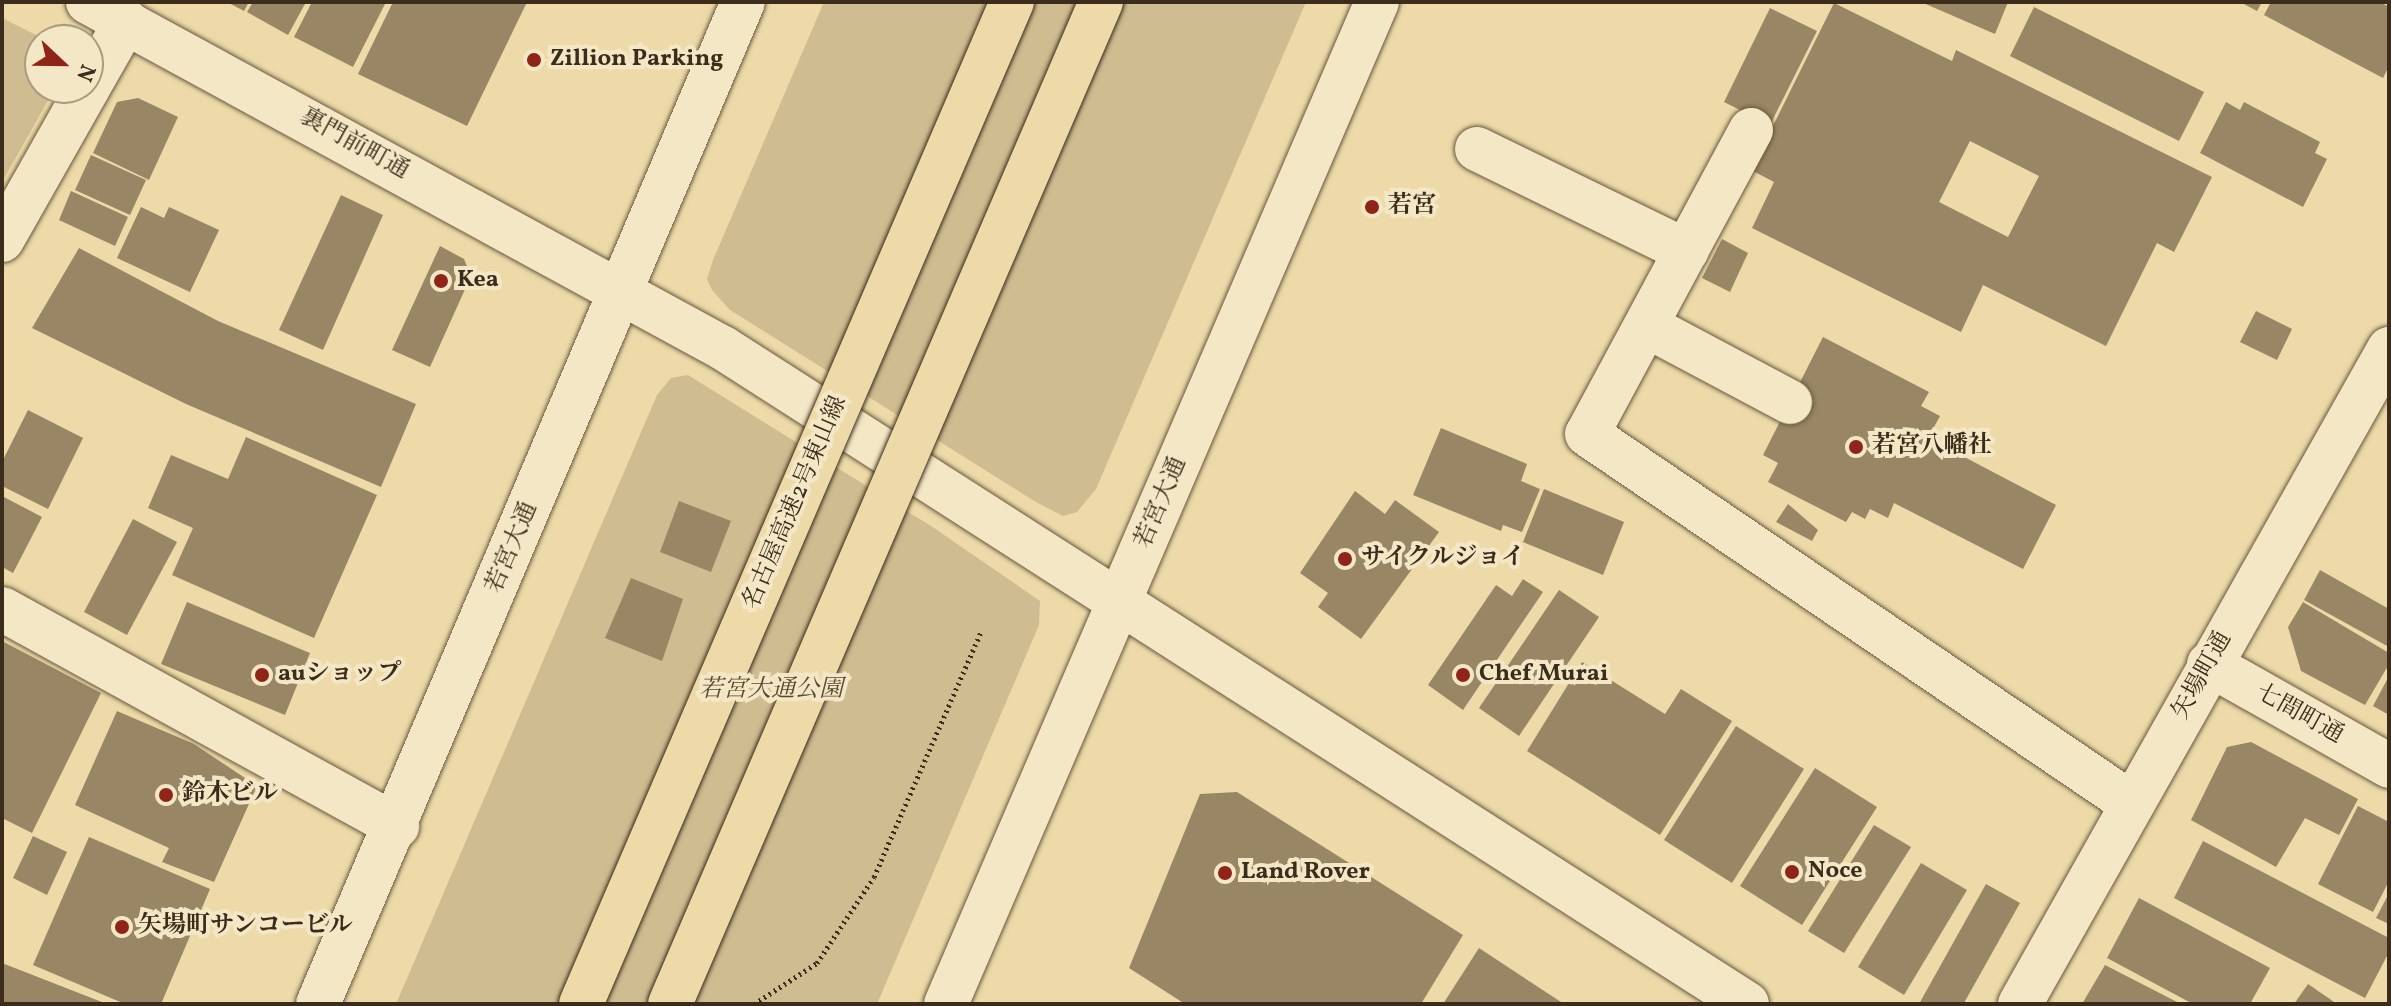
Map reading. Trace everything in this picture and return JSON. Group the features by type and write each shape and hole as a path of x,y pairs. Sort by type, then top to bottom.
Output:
{"highway":[{"name":"名古屋高速2号東山線","path":"581,1004 1012,2"},
{"path":"670,1004 1101,2"}],"street":[{"name":"若宮大通","path":"318,1004 397,826 743,2"},
{"name":"若宮大通","path":"946,1004 1377,2"},
{"name":"裏門前町通","path":"107,12 723,348 1747,1004"},
{"path":"2,240 79,104"},
{"path":"1751,130 1587,434 2132,804"},
{"path":"1477,149 1686,251"},
{"path":"1647,326 1790,402"},
{"name":"矢場町通","path":"2020,1004 2389,349"},
{"path":"2,609 397,826"},
{"name":"七間町通","path":"2209,664 2389,766"}],"path":[{"path":"754,1004 817,963 874,877 981,632"}],"green space":[{"path":"824,2 1306,2 1096,489 1077,512 1063,516 1036,502 730,310 712,290 707,279 713,260"},
{"path":"2,18 24,29 24,104 46,104 2,182"},
{"name":"若宮大通公園","path":"688,375 931,526 1040,601 1039,625 877,1004 396,1004 657,395 671,378"}],"building":[{"path":"227,2 249,2 244,11"},
{"path":"253,2 306,2 288,35 247,12"},
{"path":"312,2 386,2 353,67 294,37"},
{"path":"393,2 527,2 467,126 358,74"},
{"path":"1921,2 2008,2 1995,34"},
{"path":"2240,2 2262,2 2257,11"},
{"path":"2271,2 2380,2 2389,7 2389,66 2383,78 2264,15"},
{"path":"1834,3 1952,61 1956,50 2212,177 2174,252 2157,243 2106,346 1983,285 1961,332 1752,228 1774,182 1751,170","holes":["1970,141 2039,176 2008,237 1939,202"]},
{"path":"2034,7 2204,92 2179,141 2010,56"},
{"path":"1770,8 1817,31 1770,125 1724,102"},
{"path":"138,98 178,117 149,180 93,153 117,102"},
{"path":"2226,102 2240,110 2244,102 2320,142 2315,153 2327,159 2303,207 2200,153"},
{"path":"91,155 146,180 130,215 75,190"},
{"path":"71,191 128,217 115,246 59,220"},
{"path":"341,195 383,215 323,350 279,330"},
{"path":"141,207 164,218 169,207 219,230 190,292 117,258"},
{"path":"1722,239 1748,253 1730,292 1702,278"},
{"path":"440,246 464,259 471,276 430,367 392,350"},
{"path":"79,248 218,321 416,404 381,487 186,404 32,328"},
{"path":"2256,311 2292,329 2277,360 2240,342"},
{"name":"若宮八幡社","path":"1823,337 1929,392 1921,406 1940,416 1928,438 2056,505 2023,569 1894,503 1888,518 1870,509 1865,519 1852,512 1846,522 1768,482 1778,463 1763,455"},
{"path":"28,410 83,438 48,509 2,486 2,462"},
{"path":"1441,428 1527,464 1521,481 1540,489 1522,532 1503,525 1501,531 1413,495"},
{"path":"246,437 377,495 314,638 172,575 193,528 148,508 171,455 228,479"},
{"path":"1544,489 1624,522 1603,575 1523,542"},
{"path":"1355,491 1385,514 1395,500 1439,532 1361,639 1318,607 1328,593 1300,573"},
{"path":"4,497 42,517 13,573 2,567"},
{"path":"679,501 731,521 711,572 660,552"},
{"path":"1788,504 1818,530 1812,541 1776,522"},
{"path":"133,519 177,542 127,635 84,612"},
{"path":"2320,570 2389,609 2389,647 2304,600"},
{"path":"631,578 683,599 662,661 605,638"},
{"path":"1523,579 1543,592 1463,710 1428,685 1496,585 1512,596"},
{"path":"1559,590 1599,617 1519,736 1479,708"},
{"path":"187,602 310,653 285,715 161,664"},
{"path":"2303,602 2389,653 2389,664 2365,705 2301,671 2288,627"},
{"path":"2,641 101,693 32,833 2,818"},
{"path":"1582,662 1665,714 1681,689 1732,721 1660,835 1527,751"},
{"path":"2389,676 2389,715 2373,706"},
{"name":"鈴木ビル","path":"117,711 194,744 257,786 214,882 162,862 169,848 75,805"},
{"path":"1736,726 1804,769 1732,883 1664,840"},
{"path":"2251,742 2358,799 2339,835 2305,818 2276,867 2191,820 2227,747"},
{"path":"1815,768 1877,807 1802,925 1740,886"},
{"path":"1237,792 1463,935 1421,1004 1185,1004 1129,968 1200,794"},
{"path":"2358,806 2389,822 2389,881 2373,912 2318,884"},
{"path":"1874,825 1911,847 1844,953 1808,931"},
{"path":"33,836 67,852 47,895 13,878"},
{"name":"矢場町サンコービル","path":"89,837 210,889 161,1004 125,1004 33,965"},
{"path":"2203,841 2389,938 2389,952 2365,998 2174,898"},
{"path":"1921,863 1967,890 1904,995 1858,967"},
{"path":"1986,884 2020,903 1964,1003 1919,1004"},
{"path":"2389,893 2389,924 2376,918"},
{"path":"2139,898 2270,968 2250,1004 2193,1004 2107,958"},
{"path":"1479,948 1564,1004 1443,1004"},
{"path":"2,963 107,1004 2,1004"},
{"path":"2105,965 2181,1004 2082,1004"},
{"path":"2308,984 2337,1004 2294,1004"}],"place":[{"name":"Zillion Parking","path":"534,60"},
{"name":"若宮","path":"1372,207"},
{"name":"Kea","path":"441,281"},
{"name":"若宮八幡社","path":"1856,447"},
{"name":"サイクルジョイ","path":"1345,559"},
{"name":"auショップ","path":"262,675"},
{"name":"Chef Murai","path":"1463,675"},
{"name":"鈴木ビル","path":"166,795"},
{"name":"Noce","path":"1792,872"},
{"name":"Land Rover","path":"1225,873"},
{"name":"矢場町サンコービル","path":"122,927"}]}
